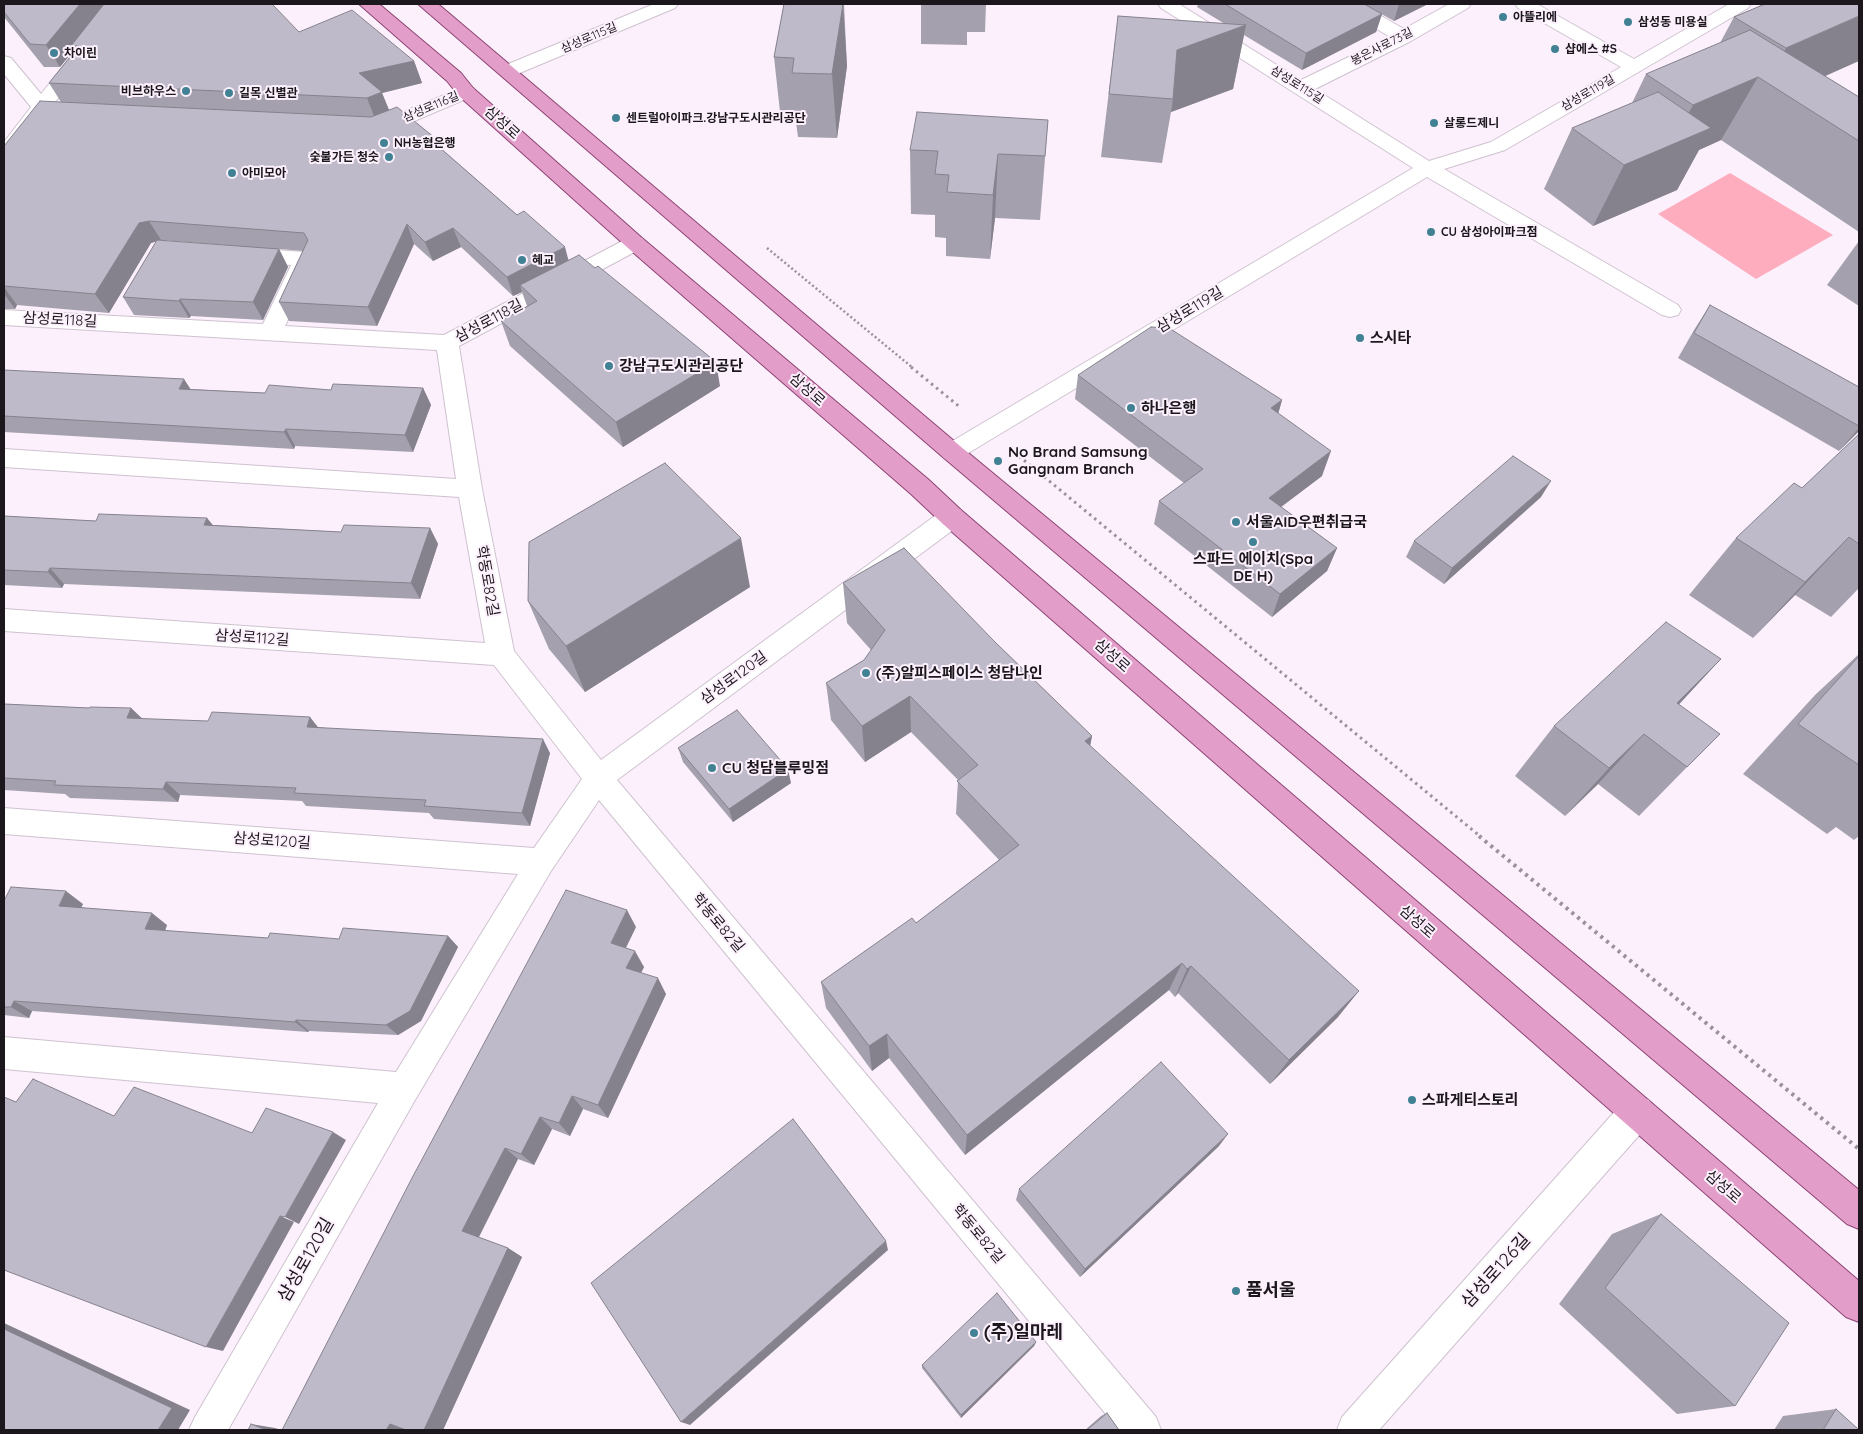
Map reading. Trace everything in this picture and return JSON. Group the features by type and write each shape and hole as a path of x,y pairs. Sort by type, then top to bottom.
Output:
{"main road":[{"name":"삼성로","path":"368,4 454,77 466,92 635,243 920,487 952,517 1859,1304"},
{"path":"427,4 952,452 1859,1212"}],"street":[{"path":"4,155 45,110 122,4"},
{"name":"삼성로115길","path":"508,72 669,4"},
{"name":"삼성로115길","path":"1167,4 1427,168"},
{"path":"1348,4 1404,37"},
{"name":"봉은사로73길","path":"1302,88 1404,37 1462,4"},
{"path":"1524,4 1633,66"},
{"name":"삼성로119길","path":"952,452 1427,168 1498,146 1742,4"},
{"path":"4,62 45,110"},
{"name":"삼성로116길","path":"360,128 379,129 466,92"},
{"path":"1427,168 1670,310"},
{"name":"삼성로118길","path":"4,317 121,315 270,332 448,343 635,243"},
{"path":"228,254 305,259 270,332"},
{"name":"학동로82길","path":"448,343 470,488 501,655 598,778 1142,1430"},
{"path":"4,458 470,488"},
{"name":"삼성로120길","path":"208,1430 404,1089 541,862 598,778 952,517"},
{"name":"삼성로112길","path":"4,620 501,655"},
{"name":"삼성로120길","path":"4,821 541,862"},
{"path":"4,1053 404,1089"},
{"name":"삼성로126길","path":"1355,1430 1637,1112"}],"path":[{"path":"765,247 1859,1149"}],"shaded area":[{"path":"1730,173 1833,235 1756,279 1658,214"}],"building":[{"path":"4,4 80,4 46,45 30,44 4,12"},
{"path":"104,4 272,4 299,32 352,10 414,61 359,73 382,92 367,98 49,83 79,46 71,46"},
{"path":"784,4 843,4 832,74 792,73 794,58 774,57"},
{"path":"1225,4 1364,4 1382,14 1306,53"},
{"path":"1765,4 1859,4 1859,16 1786,48 1734,17"},
{"path":"1118,16 1246,25 1177,50 1173,99 1109,94"},
{"path":"1750,30 1859,97 1859,141 1758,77 1693,105 1646,74"},
{"path":"1658,92 1711,128 1624,165 1572,128"},
{"path":"40,101 371,117 397,107 435,138 431,140 517,215 524,211 565,247 507,277 453,228 425,242 407,224 368,307 279,302 308,240 304,233 149,221 139,223 95,294 4,286 4,146"},
{"path":"917,112 1048,120 1045,156 998,154 993,195 947,192 949,175 935,174 938,151 910,150"},
{"path":"157,240 279,249 253,302 180,299 179,301 123,297"},
{"path":"579,255 595,268 598,266 716,362 616,422 501,321 537,301 520,285"},
{"path":"1710,305 1859,387 1859,426 1694,333"},
{"path":"1151,327 1169,328 1282,400 1271,408 1331,451 1269,498 1337,548 1280,594 1159,501 1203,469 1078,375"},
{"path":"4,370 184,379 179,389 265,393 269,385 331,390 333,384 423,388 405,435 286,429 284,432 4,416"},
{"path":"1859,434 1859,544 1849,537 1805,582 1736,538 1794,483 1802,488"},
{"path":"1513,456 1551,481 1452,568 1414,541"},
{"path":"665,463 741,538 566,646 528,601 529,542"},
{"path":"99,514 207,518 204,525 341,532 344,525 430,528 411,583 50,568 48,572 4,570 4,516 96,521"},
{"path":"904,548 995,642 1092,736 1085,741 1359,991 1289,1060 1191,966 1187,969 1182,963 967,1135 887,1034 869,1046 821,982 912,918 916,923 1019,845 957,781 978,765 910,696 862,726 826,683 864,660 885,630 843,583"},
{"path":"1666,622 1721,659 1677,703 1720,734 1687,767 1644,734 1609,768 1554,726"},
{"path":"1859,656 1859,765 1798,724"},
{"path":"4,704 131,708 127,718 208,721 212,712 310,717 307,727 543,739 522,813 424,806 426,800 294,793 296,788 166,782 163,789 54,785 56,781 4,778"},
{"path":"737,710 788,769 729,809 678,748"},
{"path":"11,887 66,891 59,906 152,913 145,929 268,938 270,933 339,939 343,928 448,936 410,1011 386,1025 296,1020 295,1022 14,1001 11,1007 4,1007 4,901"},
{"path":"566,890 627,910 611,943 635,951 626,968 658,978 598,1105 572,1096 559,1123 540,1117 521,1154 505,1148 462,1231 508,1248 424,1430 406,1430 390,1424 386,1430 282,1430 412,1178"},
{"path":"1161,1062 1228,1134 1085,1269 1019,1189"},
{"path":"33,1079 114,1116 134,1087 252,1133 266,1108 333,1132 285,1217 280,1216 206,1347 4,1270 4,1097 16,1102"},
{"path":"793,1119 886,1241 681,1422 591,1283"},
{"path":"1661,1214 1789,1323 1735,1406 1605,1288"},
{"path":"997,1293 1036,1342 961,1415 922,1365"},
{"path":"4,1329 172,1408 158,1430 4,1430"},
{"path":"1836,1409 1859,1430 1823,1430"},
{"path":"1107,1413 1119,1430 1087,1430"},
{"path":"251,1424 266,1430 248,1430"}],"place":[{"name":"아뜰리에","path":"1503,17"},
{"name":"삼성동 미용실","path":"1628,22"},
{"name":"샵에스 #S","path":"1555,49"},
{"name":"차이린","path":"54,53"},
{"name":"비브하우스","path":"186,91"},
{"name":"길목 신별관","path":"229,93"},
{"name":"센트럴아이파크.강남구도시관리공단","path":"616,118"},
{"name":"살롱드제니","path":"1434,123"},
{"name":"NH농협은행","path":"384,143"},
{"name":"숯불가든 청숫","path":"389,157"},
{"name":"아미모아","path":"232,173"},
{"name":"CU 삼성아이파크점","path":"1431,232"},
{"name":"혜교","path":"522,260"},
{"name":"스시타","path":"1360,338"},
{"name":"강남구도시관리공단","path":"609,366"},
{"name":"하나은행","path":"1131,408"},
{"name":"No Brand Samsung Gangnam Branch","path":"998,461"},
{"name":"서울AID우편취급국","path":"1236,522"},
{"name":"스파드 에이치(Spa DE H)","path":"1253,542"},
{"name":"(주)알피스페이스 청담나인","path":"866,673"},
{"name":"CU 청담블루밍점","path":"712,768"},
{"name":"스파게티스토리","path":"1412,1100"},
{"name":"품서울","path":"1236,1291"},
{"name":"(주)일마레","path":"974,1333"}]}
